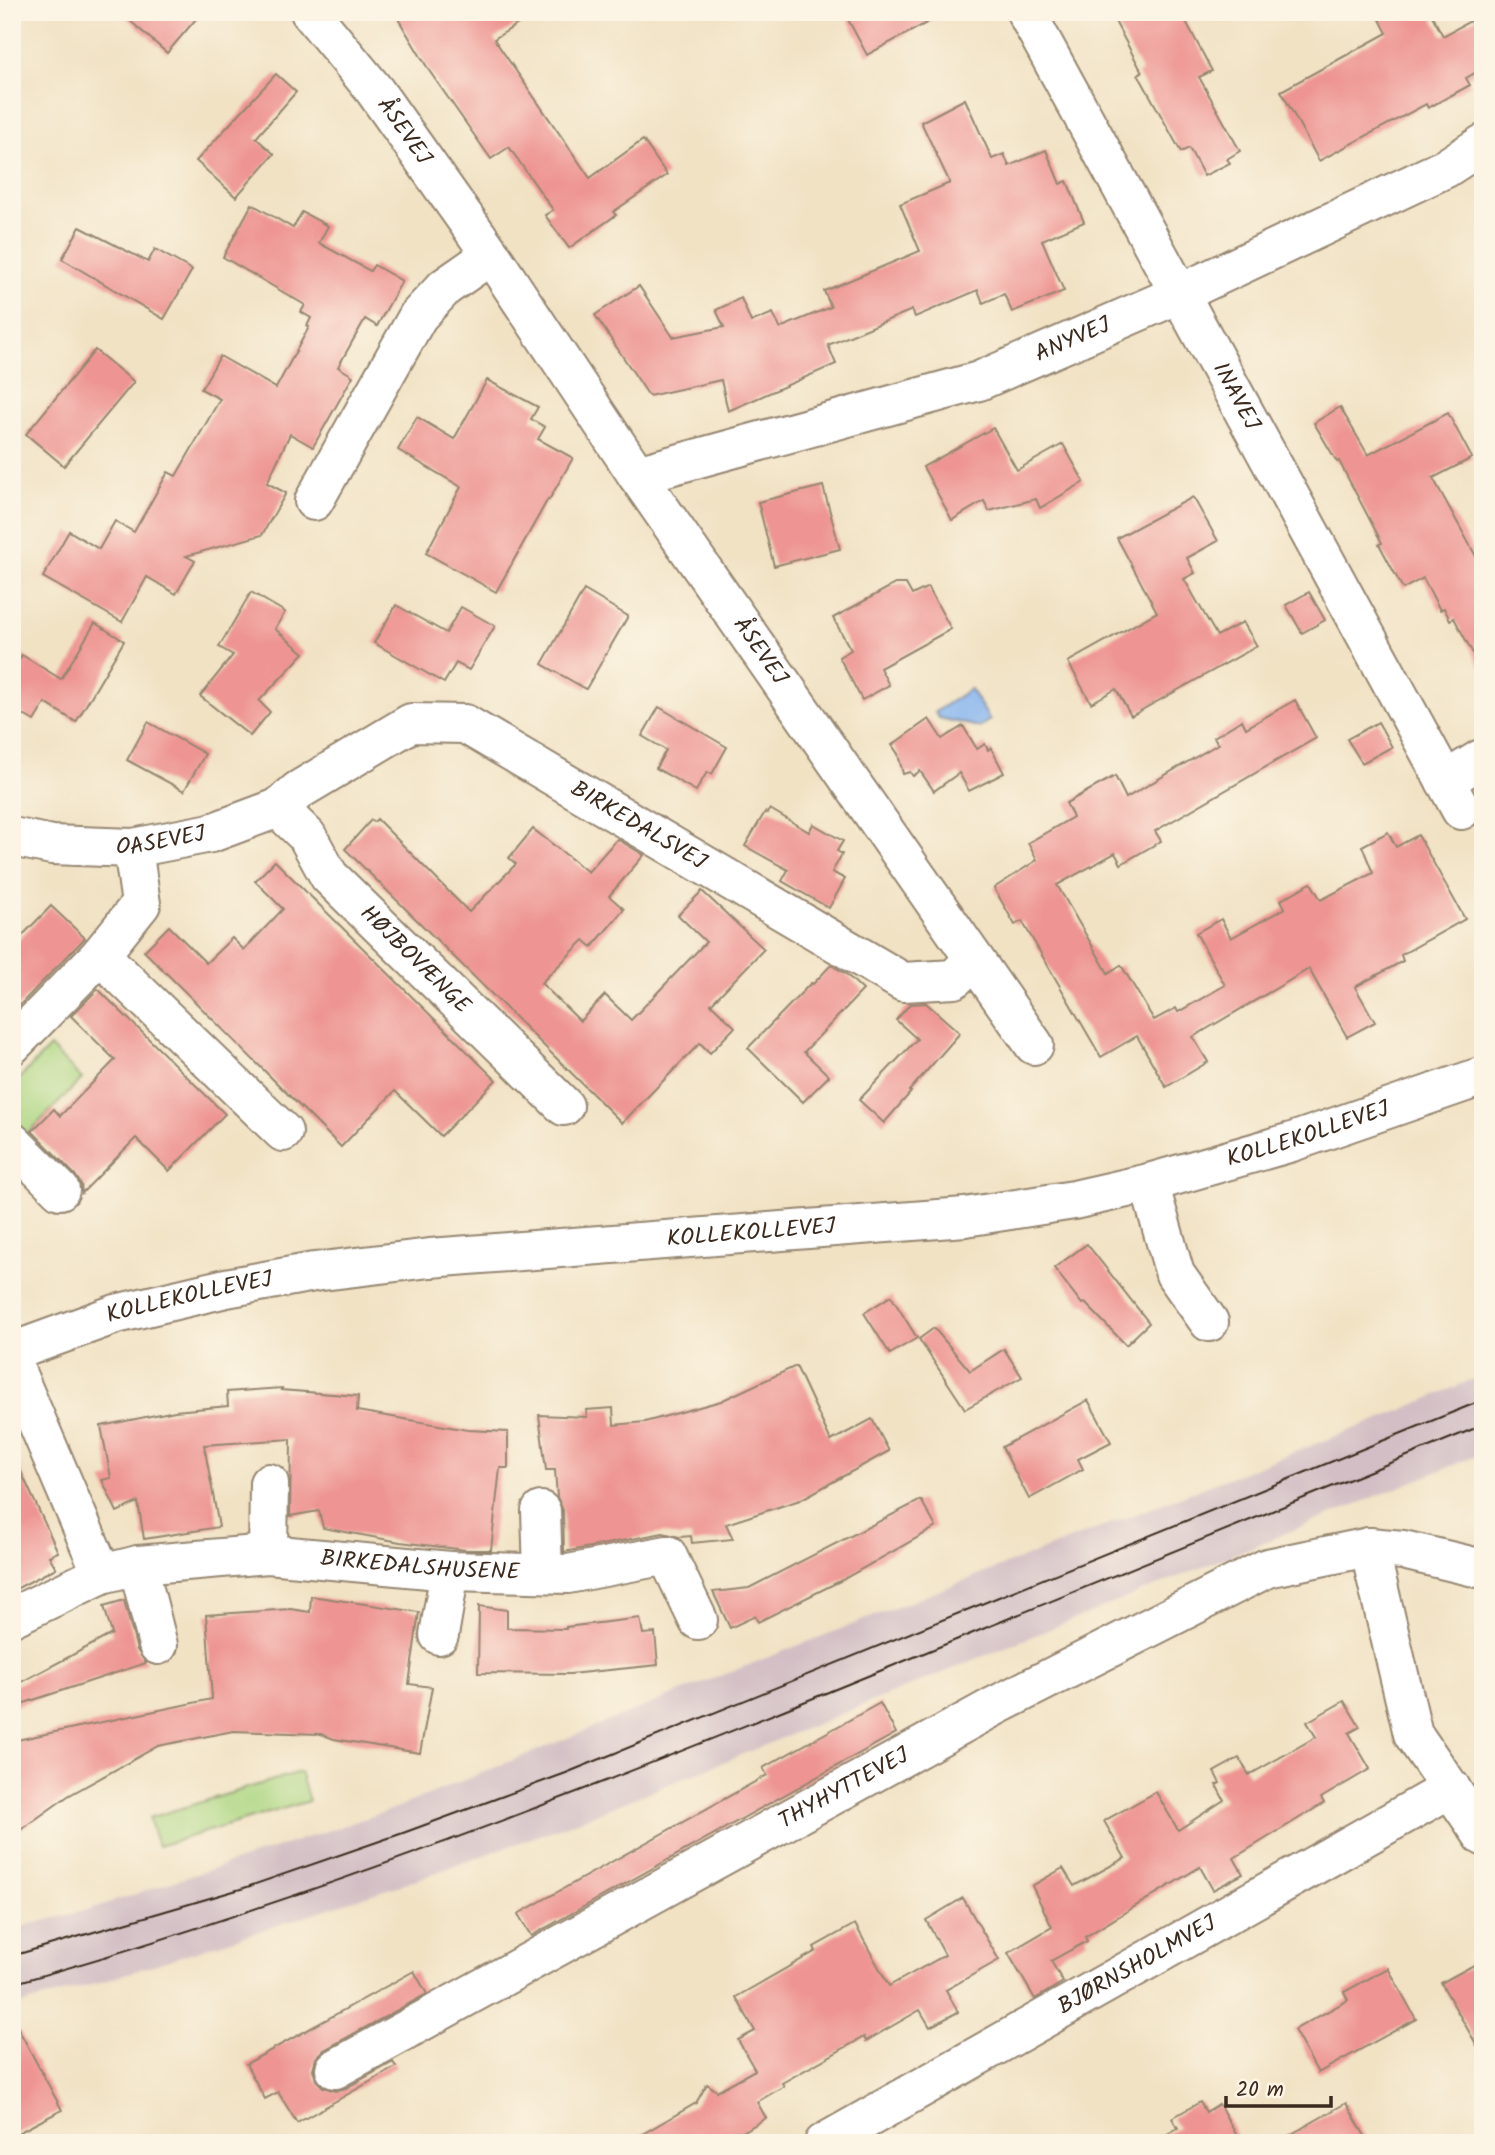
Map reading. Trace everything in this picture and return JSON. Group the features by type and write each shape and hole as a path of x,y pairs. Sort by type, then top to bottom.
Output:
{"street":[{"name":"ÅSEVEJ","path":"310,12 375,91 491,255 637,475 1034,1045"},
{"name":"INAVEJ","path":"1026,12 1453,795 1481,759"},
{"name":"ANYVEJ","path":"637,475 979,381 1179,294 1446,168 1483,144"},
{"path":"314,500 418,316 445,287 491,255"},
{"name":"BIRKEDALSVEJ","path":"288,799 411,723 465,724 903,982 954,979 973,960"},
{"name":"OASEVEJ","path":"12,837 52,845 133,849 211,833 288,799"},
{"name":"HØJBOVÆNGE","path":"288,799 329,876 564,1106"},
{"path":"12,1045 100,955 141,904 133,849"},
{"path":"100,955 283,1132"},
{"name":"KOLLEKOLLEVEJ","path":"12,1352 116,1314 226,1288 314,1272 430,1258 965,1217 1074,1200 1149,1183 1292,1142 1483,1076"},
{"path":"12,1142 61,1190"},
{"path":"1149,1183 1175,1273 1209,1322"},
{"path":"12,1363 102,1574"},
{"path":"268,1554 269,1483"},
{"path":"541,1511 543,1573"},
{"path":"1369,1546 1413,1734 1483,1836"},
{"name":"THYHYTTEVEJ","path":"335,2069 995,1706 1267,1568 1369,1546 1403,1550 1483,1569"},
{"name":"BIRKEDALSHUSENE","path":"12,1617 102,1574 138,1565 268,1554 450,1571 568,1574 667,1555 698,1620"},
{"path":"138,1565 158,1645"},
{"path":"439,1635 450,1571"},
{"name":"BJØRNSHOLMVEJ","path":"824,2143 1451,1788"}],"shaded area":[{"path":"1483,1375 1483,1453 578,1821 410,1882 98,1983 12,2007 12,1929 84,1911 391,1810 715,1678 1395,1413"}],"green space":[{"path":"50,1047 82,1079 26,1135 12,1122 12,1086"},
{"path":"300,1772 309,1801 158,1846 149,1818"}],"water":[{"path":"970,689 990,720 979,727 939,718 935,712"}],"building":[{"path":"120,12 202,12 167,53"},
{"path":"394,12 537,12 494,39 590,178 643,140 667,175 613,212 616,215 569,248 545,215 553,210 509,147 491,159 430,72"},
{"path":"844,12 947,12 867,55"},
{"path":"1110,12 1181,12 1212,71 1199,77 1240,151 1227,159 1230,163 1204,176 1189,148 1181,152 1138,74 1142,72"},
{"path":"1376,12 1430,12 1443,36 1483,14 1483,68 1466,78 1470,85 1428,108 1426,104 1319,161 1281,91 1387,33"},
{"path":"276,74 296,92 256,138 274,154 236,197 196,161"},
{"path":"965,99 992,159 1004,154 1009,166 1046,150 1060,184 1067,181 1084,222 1042,240 1064,291 1012,312 1004,294 983,303 978,290 915,317 912,310 828,345 836,364 728,411 721,380 649,396 595,315 639,286 673,337 724,327 716,310 741,298 751,322 773,313 780,328 831,307 824,291 920,251 900,204 950,183 921,122"},
{"path":"252,204 293,228 302,212 328,226 319,243 370,271 374,265 402,281 377,326 365,319 338,367 353,376 313,447 290,434 267,483 286,493 262,535 186,556 195,561 176,594 147,577 122,622 43,577 69,531 99,549 115,521 134,532 168,472 176,476 220,399 201,389 220,356 276,388 309,327 307,326 311,318 301,312 305,305 223,257"},
{"path":"80,227 148,262 155,249 192,270 164,319 62,259"},
{"path":"95,350 134,382 64,466 26,434"},
{"path":"487,380 538,407 531,419 545,427 538,439 573,458 496,592 426,553 461,487 398,450 417,417 454,439"},
{"path":"1340,407 1368,455 1448,413 1472,458 1433,478 1483,569 1483,672 1454,618 1450,620 1444,608 1440,610 1423,578 1403,589 1339,461 1337,462 1314,423"},
{"path":"993,428 1017,470 1063,444 1084,482 1040,508 1036,499 989,511 984,501 952,520 923,467"},
{"path":"823,486 840,549 774,566 758,502"},
{"path":"1193,497 1218,541 1187,558 1195,573 1184,579 1217,636 1243,622 1257,646 1131,716 1116,689 1091,703 1068,662 1157,612 1117,538"},
{"path":"895,584 906,584 912,595 928,587 951,629 880,668 889,685 862,700 839,657 851,650 833,618"},
{"path":"584,590 628,616 586,689 542,664"},
{"path":"251,592 285,612 275,629 304,653 259,701 270,712 250,736 200,696 233,655 219,647"},
{"path":"1309,592 1325,620 1302,633 1286,605"},
{"path":"396,605 446,633 461,607 495,626 469,670 456,663 444,683 374,643"},
{"path":"95,623 124,641 76,722 45,703 34,721 12,708 12,670 22,655 61,679"},
{"path":"1295,700 1316,738 1155,831 1161,841 1121,864 1115,853 1057,885 1108,973 1121,965 1154,1020 1176,1008 1178,1012 1225,985 1196,933 1221,919 1231,938 1285,908 1281,900 1311,883 1321,900 1373,873 1362,846 1388,832 1396,847 1418,835 1465,919 1401,955 1403,961 1355,987 1375,1022 1347,1037 1309,969 1193,1037 1208,1062 1166,1087 1137,1036 1101,1057 1022,921 1015,925 994,888 1037,860 1028,843 1073,817 1066,803 1115,776 1126,798 1218,744 1214,737 1242,720 1246,728"},
{"path":"659,707 727,747 712,774 707,772 696,791 656,768 666,750 642,736"},
{"path":"929,719 942,739 963,726 977,749 985,744 988,750 991,748 1004,773 969,791 959,773 934,791 920,771 913,776 910,772 903,774 898,754 892,745"},
{"path":"148,722 205,754 184,791 127,760"},
{"path":"1378,722 1392,747 1362,763 1347,739"},
{"path":"770,809 809,832 813,824 843,841 837,851 842,854 832,872 845,879 829,908 782,881 788,870 745,846 765,812"},
{"path":"377,819 469,912 516,864 509,858 533,829 588,872 617,839 644,855 609,896 624,909 592,947 584,940 541,983 580,1021 605,995 631,1020 706,942 678,915 702,891 764,949 711,1004 735,1027 710,1053 700,1043 622,1123 345,849 371,820 374,822"},
{"path":"275,861 496,1080 441,1136 395,1091 341,1147 144,951 169,926 206,963 232,938 244,950 283,909 255,881"},
{"path":"51,906 85,938 12,1013 12,946"},
{"path":"831,965 846,974 863,990 804,1052 829,1076 803,1102 748,1048"},
{"path":"98,989 225,1114 169,1171 136,1138 82,1193 81,1184 75,1175 32,1131 54,1109 60,1116 115,1060 71,1016"},
{"path":"926,1003 960,1033 884,1123 859,1100 917,1039 896,1020 910,1004"},
{"path":"1087,1244 1149,1323 1126,1345 1085,1303 1082,1304 1054,1268"},
{"path":"891,1296 917,1338 890,1354 864,1313"},
{"path":"934,1328 970,1371 1004,1349 1022,1377 965,1409 919,1339"},
{"path":"796,1366 831,1441 872,1419 889,1451 800,1500 726,1524 733,1539 692,1543 691,1536 679,1537 663,1533 564,1552 563,1510 557,1497 555,1470 546,1470 539,1415 587,1417 586,1410 613,1408 614,1425 645,1422 721,1401"},
{"path":"282,1388 281,1390 358,1396 357,1411 468,1430 508,1432 508,1468 500,1468 491,1550 466,1550 400,1542 323,1528 319,1511 290,1516 291,1439 204,1445 219,1527 144,1539 138,1502 117,1512 102,1480 111,1478 101,1426 175,1411 228,1406 227,1392"},
{"path":"1088,1400 1111,1442 1078,1459 1083,1469 1029,1499 1002,1447"},
{"path":"12,1452 58,1552 49,1556 56,1568 12,1591"},
{"path":"921,1500 936,1527 842,1580 758,1622 755,1616 730,1628 713,1592 749,1588"},
{"path":"311,1596 419,1612 409,1684 432,1687 420,1753 334,1739 321,1734 233,1731 158,1746 68,1796 12,1836 12,1741 212,1699 206,1615 290,1609 310,1612"},
{"path":"124,1600 137,1650 146,1663 12,1707 12,1687 112,1634 104,1606"},
{"path":"479,1606 507,1610 507,1628 566,1629 640,1618 643,1634 655,1633 658,1665 570,1674 478,1673"},
{"path":"1344,1701 1360,1727 1349,1733 1370,1769 1321,1798 1324,1803 1234,1858 1243,1874 1213,1890 1200,1867 1085,1937 1087,1941 1051,1961 1063,1982 1035,1999 1008,1953 1052,1927 1032,1886 1063,1868 1074,1886 1125,1858 1104,1821 1156,1792 1178,1830 1224,1800 1216,1785 1220,1783 1214,1772 1239,1758 1249,1775 1316,1737 1307,1722"},
{"path":"880,1703 896,1733 531,1936 518,1914 767,1775 763,1768"},
{"path":"963,1898 999,1960 946,1990 958,2012 930,2027 920,2010 866,2041 864,2037 782,2083 784,2086 757,2102 766,2118 743,2132 748,2143 627,2143 696,2103 707,2084 717,2091 755,2070 738,2040 755,2031 736,1997 816,1951 814,1947 855,1924 889,1986 945,1955 926,1920"},
{"path":"1483,1960 1483,2056 1441,1983"},
{"path":"1388,1968 1416,2019 1318,2073 1294,2030 1348,2000 1344,1992"},
{"path":"414,1971 427,1994 324,2050 316,2058 313,2069 316,2080 323,2087 335,2091 346,2088 393,2062 396,2067 297,2123 278,2092 265,2099 246,2064"},
{"path":"12,2017 62,2110 12,2136"},
{"path":"1200,2102 1206,2112 1219,2104 1241,2143 1151,2143 1178,2128 1172,2118"},
{"path":"1346,2103 1369,2143 1276,2143"}],"tram line":[{"path":"12,1956 244,1888 566,1773 1483,1400"},
{"path":"12,1984 231,1917 448,1841 768,1716 1483,1425"}]}
